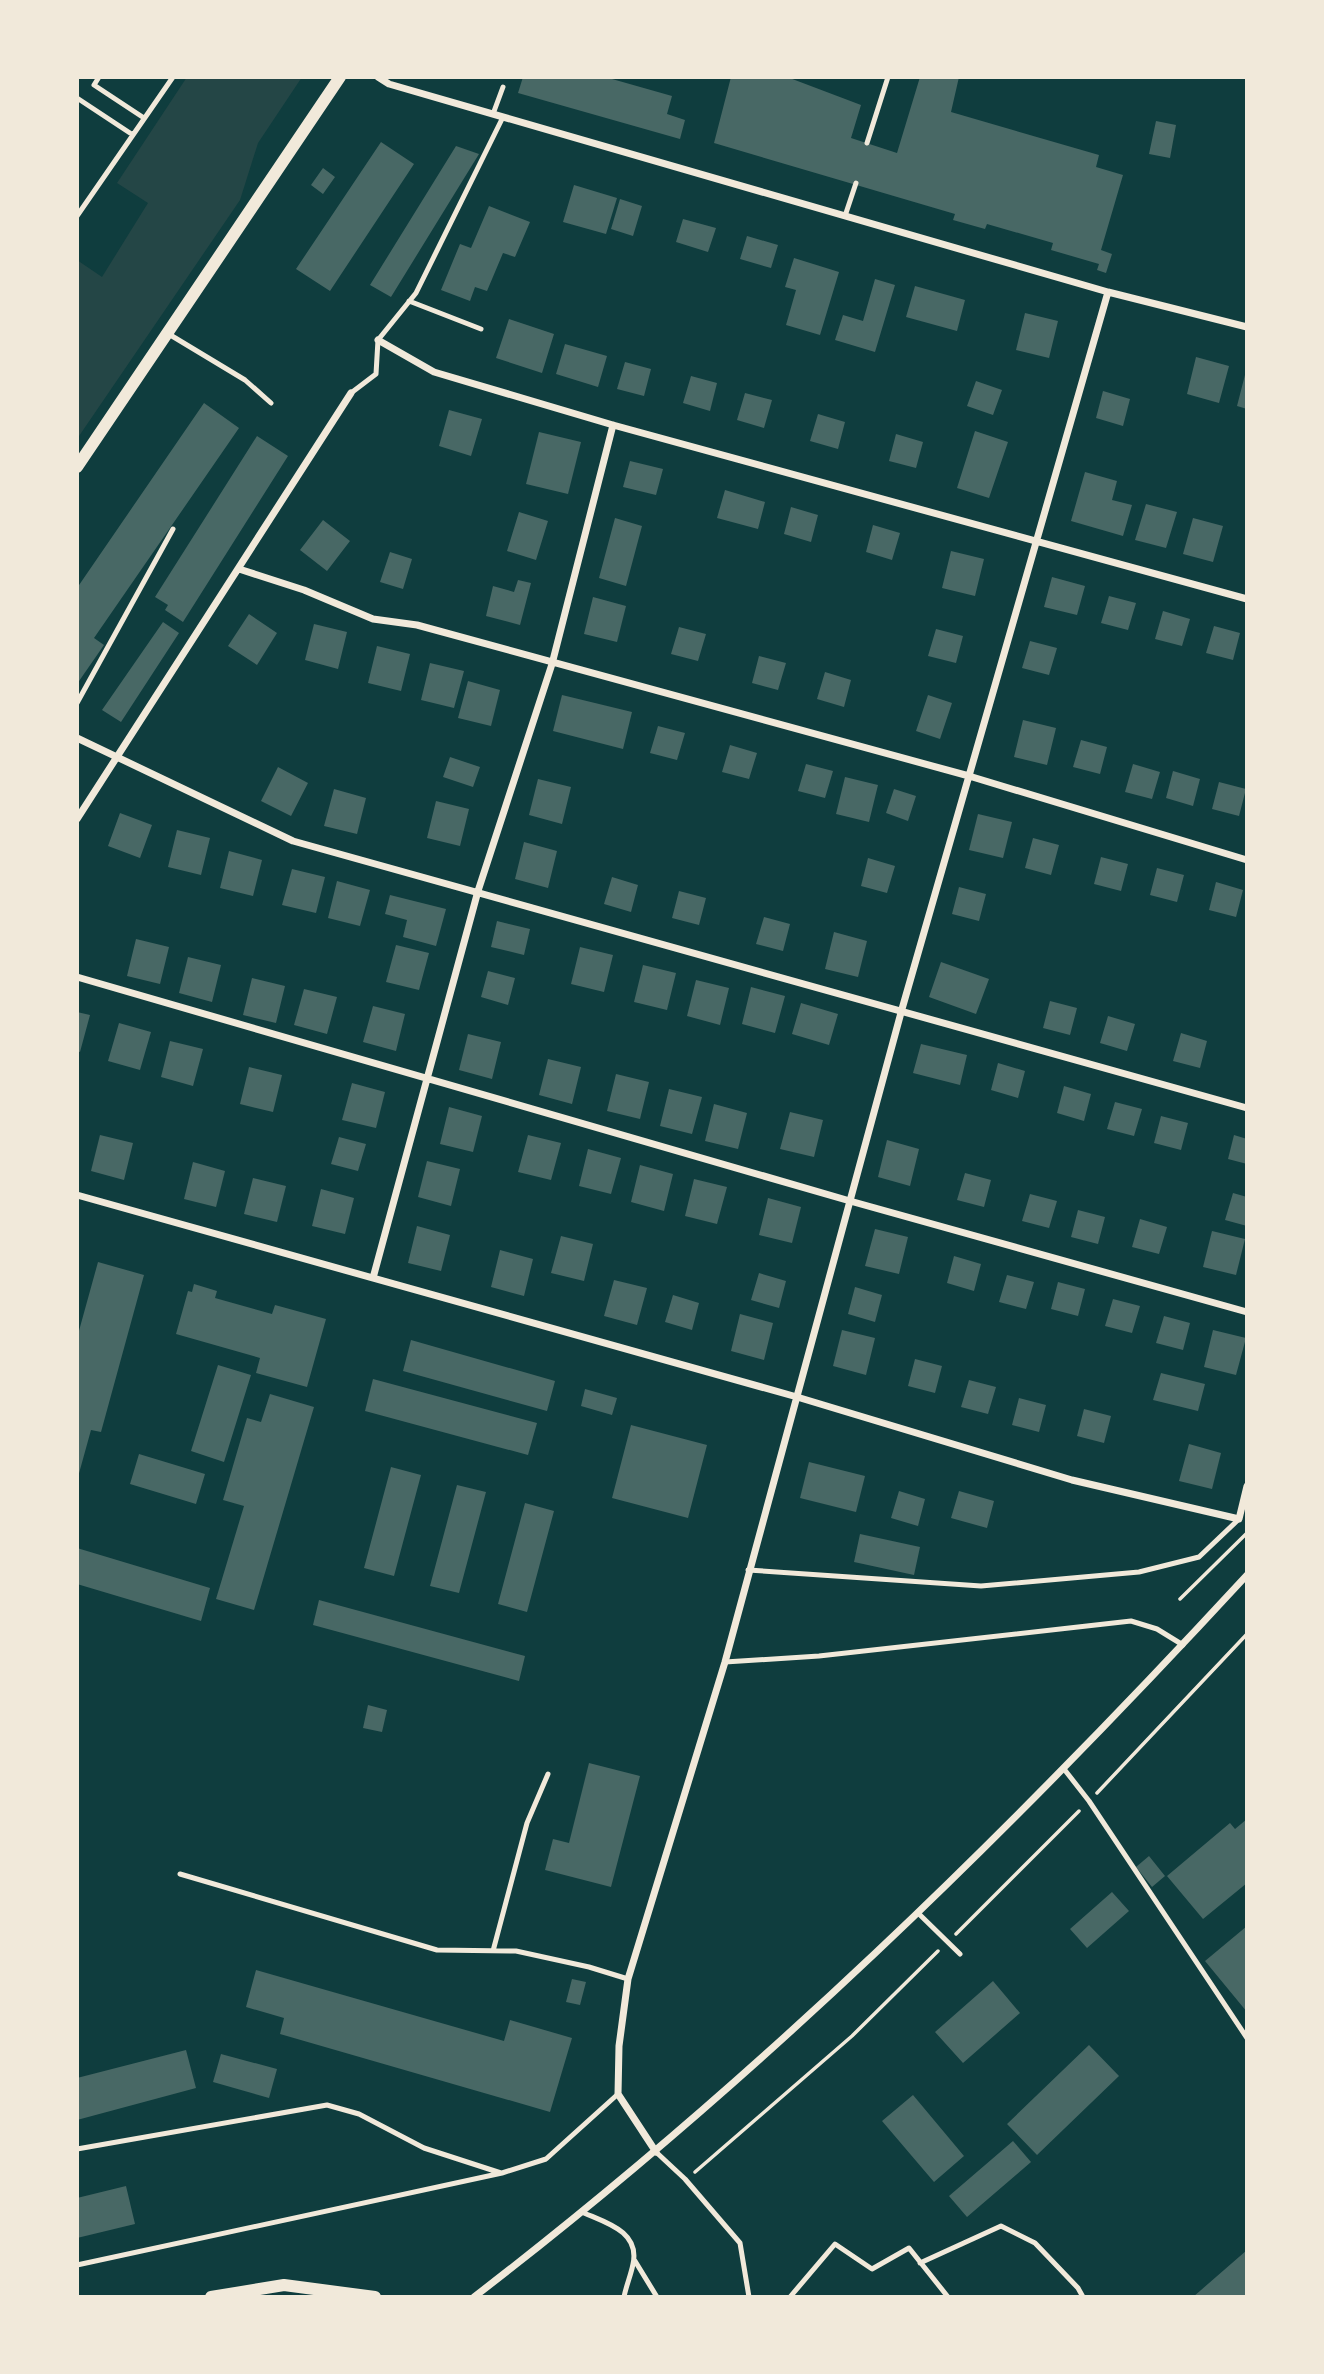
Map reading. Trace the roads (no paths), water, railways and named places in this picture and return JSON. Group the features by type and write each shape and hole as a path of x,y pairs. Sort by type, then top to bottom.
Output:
{"street":[{"path":"77,467 340,77"},
{"path":"379,77 389,84 1108,292 1247,327"},
{"path":"656,2152 618,2094 619,2046 628,1979 724,1662 902,1009 1108,292"},
{"path":"378,340 435,372 614,425 1247,598"},
{"path":"77,819 351,393"},
{"path":"373,1278 478,891 552,664 614,425"},
{"path":"239,569 304,590 373,619 417,625 969,776 1247,860"},
{"path":"77,738 293,841 902,1009 1247,1108"},
{"path":"77,977 850,1202 1247,1312"},
{"path":"77,1195 797,1396 1072,1480 1239,1519 1247,1486"},
{"path":"474,2297 584,2213 656,2152 918,1913 1064,1769 1247,1575"},
{"path":"211,2297 284,2285 375,2297"}],"lane":[{"path":"99,77 94,85 144,118"},
{"path":"77,216 173,77"},
{"path":"867,143 888,77"},
{"path":"493,114 503,88"},
{"path":"77,98 133,135"},
{"path":"351,393 376,374 378,340 410,301 503,117"},
{"path":"845,216 856,183"},
{"path":"410,301 481,329"},
{"path":"167,333 245,380 271,403"},
{"path":"77,703 173,528"},
{"path":"748,1570 981,1586 1139,1572 1199,1557 1239,1519"},
{"path":"724,1662 819,1656 1131,1621 1157,1629 1183,1645"},
{"path":"1064,1769 1089,1801 1247,2038"},
{"path":"493,1951 527,1824 548,1774"},
{"path":"180,1874 437,1950 516,1951 589,1967 628,1979"},
{"path":"918,1913 960,1954"},
{"path":"77,2265 502,2173 546,2159 618,2094"},
{"path":"77,2149 327,2105 359,2114 424,2148 502,2173"},
{"path":"656,2152 685,2179 740,2243 749,2297"},
{"path":"584,2213 623,2230 634,2261 657,2297"},
{"path":"920,2263 1000,2227 1035,2243 1078,2288 1083,2297"},
{"path":"790,2297 835,2244 872,2269 909,2249 947,2297"},
{"path":"624,2297 634,2261"}]}
